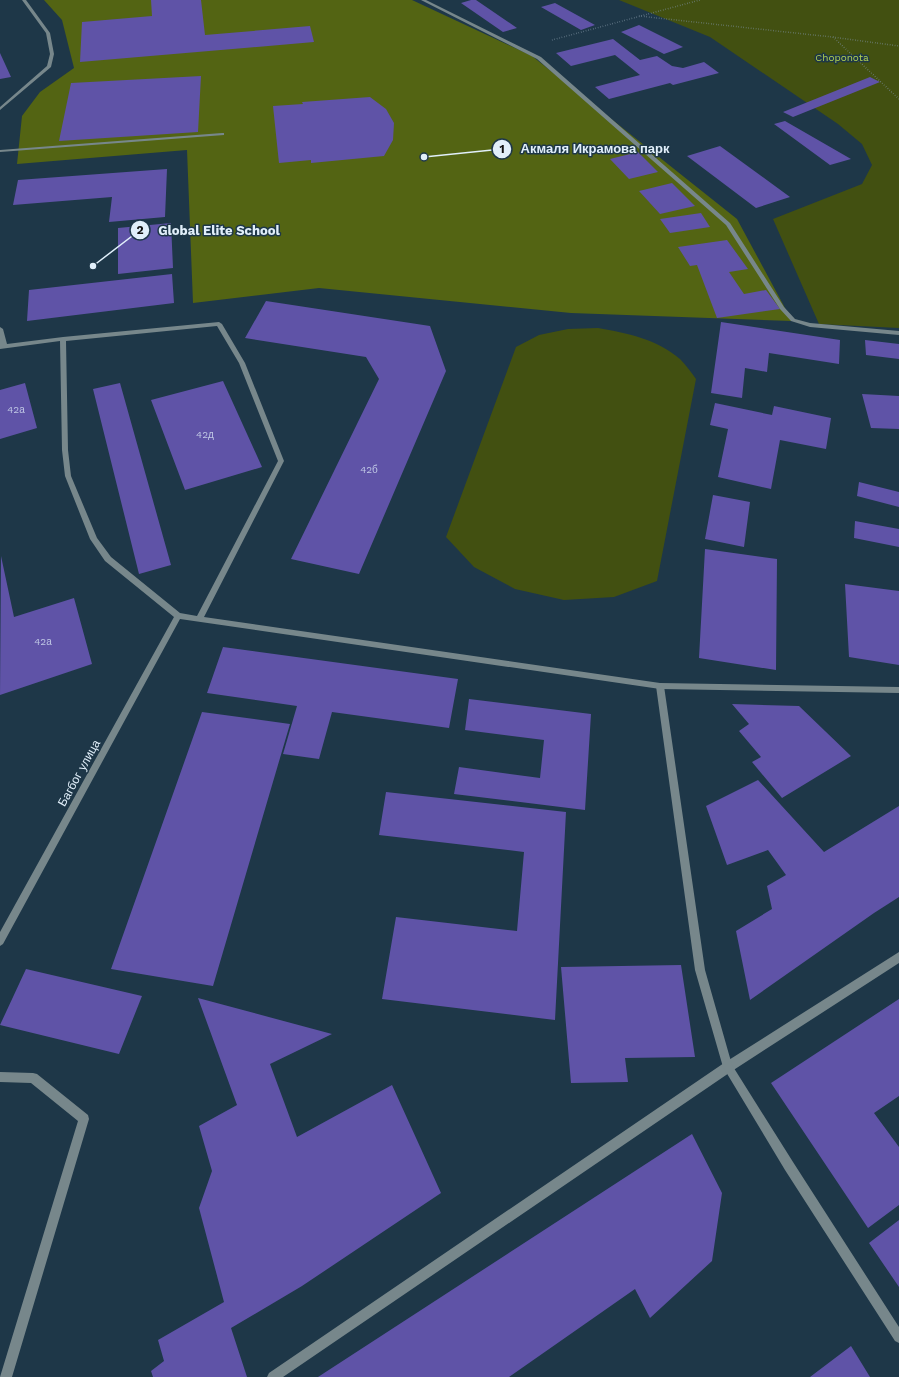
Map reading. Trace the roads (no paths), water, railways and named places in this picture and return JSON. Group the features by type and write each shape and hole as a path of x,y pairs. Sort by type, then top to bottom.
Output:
{"street":[{"path":"1,107 49,66 52,54 48,33 24,0"},
{"path":"423,0 539,58 728,224 782,308 793,320 810,326 899,333"},
{"path":"0,151 222,134"},
{"path":"0,329 2,347 63,339 219,324 242,363 281,461 199,619"},
{"path":"63,339 65,450 68,476 94,539 108,559 178,616 660,686 899,690"},
{"name":"Багбог улица","path":"0,941 178,616"},
{"path":"660,686 700,970 728,1067 789,1166 899,1337"},
{"path":"273,1377 728,1067 899,957"},
{"path":"0,1077 33,1078 84,1119 6,1377"}],"place":[{"name":"Акмаля Икрамова парк","path":"424,157"},
{"name":"Global Elite School","path":"93,266"}],"park label":[{"name":"Choponota","path":"842,57"}]}
